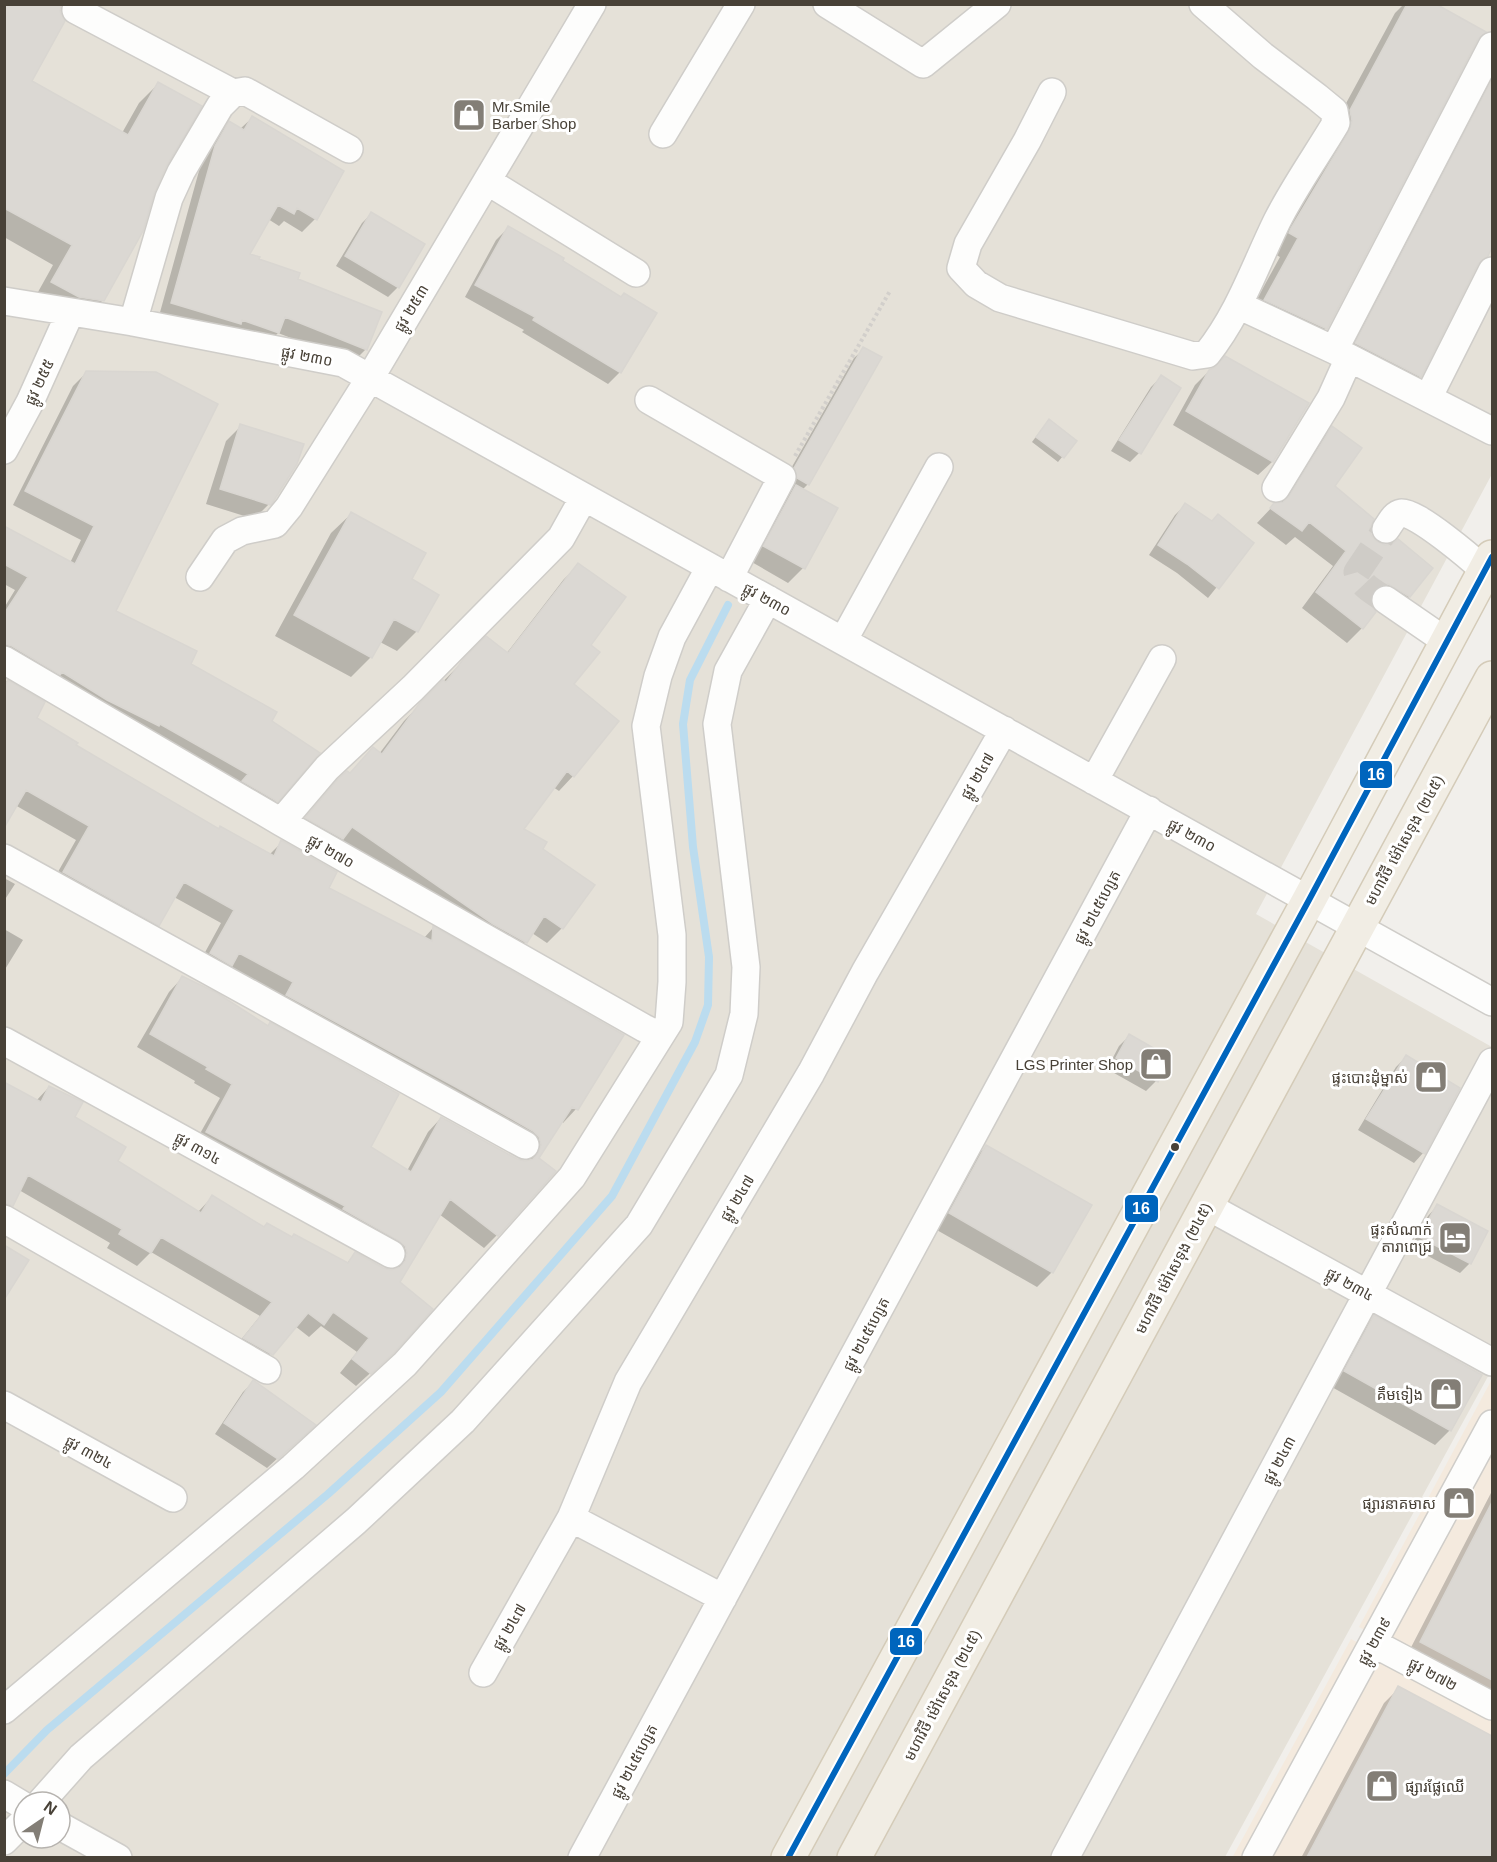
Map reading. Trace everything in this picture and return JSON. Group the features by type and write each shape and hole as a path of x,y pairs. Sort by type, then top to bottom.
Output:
{"main road":[{"path":"788,1857 1309,900 1489,564"},
{"name":"មហាវិថី ម៉ៅសេទុង (២៤៥)","path":"854,1857 1492,678"}],"street":[{"name":"ផ្លូវ ២៥៣","path":"200,577 225,540 242,531 274,524 289,507 370,378 592,4"},
{"path":"663,134 741,4"},
{"path":"827,4 923,64 997,4"},
{"path":"1052,92 1027,141 968,244 961,268 976,284 1000,298 1193,356 1207,354 1238,305 1278,219 1336,123 1334,111 1263,56 1203,4"},
{"path":"76,10 233,93"},
{"path":"1276,488 1331,398 1341,354 1492,46"},
{"path":"133,322 169,198 220,106 233,93 245,90 350,149"},
{"path":"487,181 636,273"},
{"path":"1428,398 1492,271"},
{"name":"ផ្លូវ ២៣០","path":"4,301 133,322 343,363 1492,1002"},
{"path":"1238,305 1341,354 1492,431"},
{"name":"ផ្លូវ ២៥៥","path":"4,450 30,402 70,313"},
{"path":"4,1710 293,1467 405,1364 572,1177 669,1022 672,934 645,726 658,676 672,637 720,572 782,477 649,399"},
{"path":"843,641 939,467"},
{"path":"281,822 327,768 421,679 561,538 584,497"},
{"path":"1386,530 1396,515 1403,513 1416,518 1469,556 1489,564"},
{"path":"52,1790 81,1757 356,1521 463,1421 639,1225 729,1075 744,1014 746,967 717,724 728,671 768,599"},
{"path":"1386,600 1447,642"},
{"path":"1094,781 1162,658"},
{"name":"ផ្លូវ ២៧០","path":"4,660 281,822 644,1028 652,1032 662,1032"},
{"name":"ផ្លូវ ២៤៧","path":"483,1673 571,1518 628,1382 811,1073 865,972 1004,730"},
{"name":"ផ្លូវ ២៤៥ហ្សេត","path":"582,1857 1149,810"},
{"path":"4,858 525,1145"},
{"name":"ផ្លូវ ៣១៤","path":"4,1041 391,1254"},
{"name":"ផ្លូវ ២៤៣","path":"1065,1857 1492,1062"},
{"name":"ផ្លូវ ២៣៤","path":"1207,1206 1492,1362"},
{"path":"4,1219 267,1370"},
{"name":"ផ្លូវ ៣២៤","path":"4,1405 173,1498"},
{"name":"ផ្លូវ ២៣៩","path":"1257,1857 1492,1424"},
{"path":"571,1518 723,1598"},
{"name":"ផ្លូវ ២៧២","path":"1373,1643 1492,1706"},
{"path":"72,1832 118,1857"}],"path":[{"path":"782,477 890,291"}],"shaded area":[{"path":"5,5 1492,5 1492,474 1256,914 1492,1047 1492,1369 1225,1857 5,1858"},
{"name":"ផ្សារនាគមាស","path":"1492,1379 1492,1698 1359,1627"},
{"name":"ផ្សារផ្លែឈើ","path":"1351,1639 1492,1714 1492,1857 1232,1858"}],"building":[{"path":"4,4 62,4 60,11 65,21 32,81 128,135 158,82 202,106 167,165 154,194 143,231 104,301 79,297 51,282 72,245 4,208"},
{"path":"1407,4 1436,4 1486,32 1478,39 1327,329 1264,300 1298,238 1289,233 1291,228 1349,131 1352,121 1350,110"},
{"path":"1492,79 1492,247 1488,256 1478,264 1421,377 1355,343"},
{"path":"252,116 344,171 317,220 297,208 294,214 278,205 250,254 300,273 298,279 382,312 367,350 285,317 279,333 242,320 241,324 171,303 215,146 229,121 244,130"},
{"path":"371,212 425,244 399,288 345,256"},
{"path":"508,226 564,258 563,261 621,297 624,293 657,313 621,373 533,320 535,317 475,285"},
{"path":"863,347 882,357 809,485 797,478 794,468"},
{"path":"1225,356 1309,403 1273,462 1186,411 1209,370"},
{"path":"86,371 156,372 218,404 116,611 197,651 191,664 277,712 272,721 320,753 278,802 242,781 248,774 160,724 159,726 107,700 62,672 60,675 12,646 4,644 4,614 28,577 4,564 4,526 75,564 94,526 25,491"},
{"path":"1161,375 1181,388 1141,454 1119,440"},
{"path":"1049,419 1077,441 1064,458 1036,437"},
{"path":"240,424 304,444 297,464 271,505 220,489"},
{"path":"1332,426 1362,448 1335,486 1374,519 1370,528 1371,535 1376,541 1385,545 1392,544 1398,539 1433,568 1410,597 1388,584 1373,591 1370,599 1376,612 1363,629 1316,592 1346,551 1309,522 1302,531 1270,508 1274,503 1283,502 1289,496"},
{"path":"796,485 838,508 805,569 763,546"},
{"path":"1185,503 1212,521 1218,514 1254,543 1219,589 1158,545"},
{"path":"351,512 426,553 412,579 439,595 418,632 394,619 372,658 294,615"},
{"path":"578,563 626,597 591,645 600,652 574,684 619,721 574,777 567,771 524,829 547,842 543,849 595,885 563,929 544,916 527,943 493,924 352,827 343,839 305,818 338,779 347,771 350,773 373,747 382,754 419,704 443,680 446,682 465,657 486,636 508,653"},
{"path":"8,680 45,702 37,718 78,743 76,745 219,829 220,826 274,856 281,840 337,872 329,888 432,941 433,926 624,1035 578,1110 572,1107 539,1158 556,1171 498,1236 450,1199 400,1282 433,1309 394,1353 371,1374 352,1359 369,1338 333,1312 324,1325 308,1313 273,1355 243,1338 272,1302 161,1237 151,1253 119,1234 122,1229 28,1175 13,1206 4,1203 4,1082 41,1102 49,1086 83,1102 75,1117 126,1147 118,1161 201,1213 212,1195 264,1227 267,1223 292,1237 294,1234 348,1263 355,1252 391,1270 400,1267 405,1261 407,1253 405,1246 399,1241 343,1209 345,1206 206,1132 232,1084 206,1069 208,1067 150,1034 182,976 217,993 268,1026 270,1022 399,1094 371,1147 411,1172 441,1117 517,1159 525,1161 533,1159 538,1153 541,1145 539,1137 533,1131 456,1087 286,995 293,982 239,953 232,966 210,953 234,910 184,882 159,926 63,872 89,826 26,790 4,828 4,687"},
{"path":"1129,1034 1171,1058 1158,1082 1116,1058"},
{"path":"1406,1055 1460,1088 1425,1154 1366,1119"},
{"path":"986,1145 1092,1205 1053,1273 949,1213"},
{"path":"1437,1204 1488,1231 1471,1264 1419,1237"},
{"path":"4,1245 29,1260 4,1300"},
{"path":"1374,1315 1482,1375 1451,1431 1344,1371"},
{"path":"253,1380 316,1425 278,1459 224,1423"},
{"path":"1492,1502 1492,1680 1420,1642"},
{"path":"1398,1686 1492,1736 1492,1857 1307,1857"}],"waterway":[{"path":"4,1774 47,1730 328,1494 441,1392 612,1196 695,1042 708,1005 709,957 693,847 683,724 690,680 728,605"}],"tunnel":[{"path":"1386,529 1357,572 1365,585 1386,600"}],"transit line":[{"name":"16","path":"788,1858 1309,900 1492,557"}],"place":[{"name":"Mr.Smile Barber Shop","path":"469,115"},
{"name":"LGS Printer Shop","path":"1156,1064"},
{"name":"ផ្ទះបោះដុំម្នាស់","path":"1431,1077"},
{"name":"ផ្ទះសំណាក់ តារាពេជ្រ","path":"1455,1238"},
{"name":"គឹមទៀង","path":"1446,1394"},
{"name":"ផ្សារនាគមាស","path":"1459,1503"},
{"name":"ផ្សារផ្លែឈើ","path":"1382,1786"}]}
